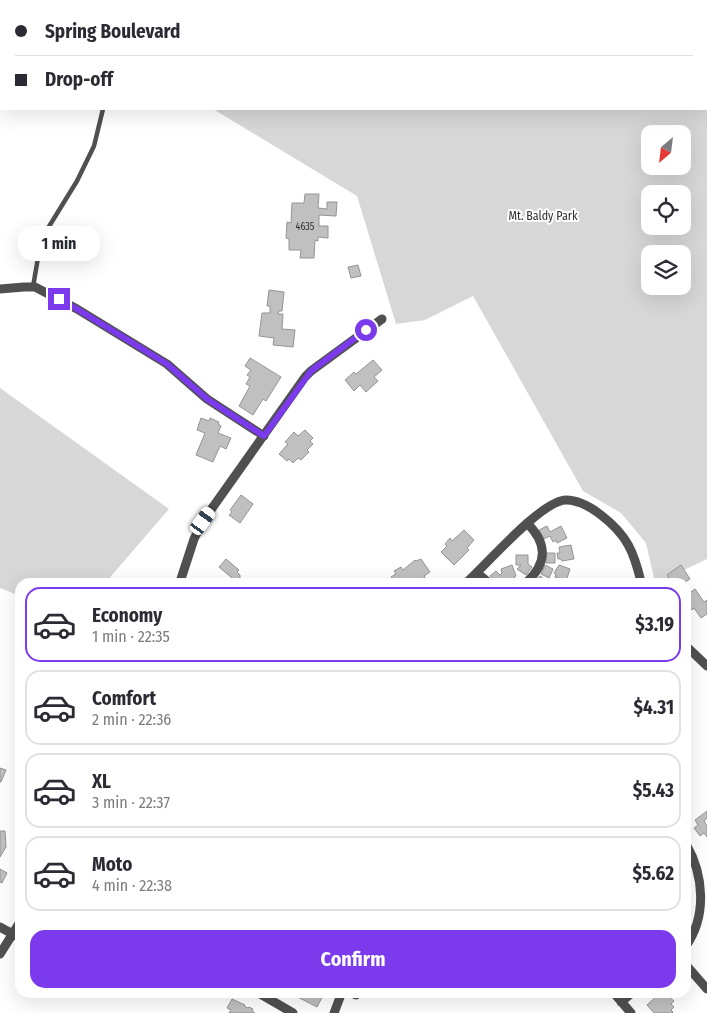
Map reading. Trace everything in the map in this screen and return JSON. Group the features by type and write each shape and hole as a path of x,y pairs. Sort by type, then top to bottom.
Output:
{"street":[{"path":"0,290 33,287 77,309 167,364 207,399 264,436"},
{"path":"181,578 194,539 203,521 311,371 382,319"},
{"path":"472,578 527,523 560,501 574,501 586,506 614,525 632,550 639,578"},
{"path":"527,523 540,539 543,549 542,560 536,572 530,578"},
{"path":"478,573 484,578"},
{"path":"691,651 707,666"},
{"path":"691,853 694,859 702,897 698,923 691,936"},
{"path":"0,927 15,935"},
{"path":"0,954 15,938"},
{"path":"691,971 707,989"},
{"path":"267,998 293,1013"},
{"path":"334,1013 340,998"},
{"path":"618,998 631,1013"},
{"path":"621,1002 626,998"}],"lane":[{"path":"33,287 40,246 45,234 77,181 94,146 103,110"}],"green space":[{"name":"Mt. Baldy Park","path":"215,110 707,110 707,559 667,578 654,578 646,543 621,513 583,491 473,296 425,320 396,324 357,196"},
{"path":"0,388 169,509 109,578 15,578 15,594 0,588"}],"building":[{"path":"305,194 319,194 318,208 327,209 327,202 337,202 336,216 319,215 319,226 328,226 328,238 318,237 318,241 315,240 314,258 300,258 301,250 289,250 289,239 286,238 287,222 291,223 292,203 304,203"},
{"path":"358,265 361,276 351,278 348,267"},
{"path":"269,290 284,292 282,311 279,311 278,314 283,314 282,329 295,330 293,347 273,345 274,338 259,336 262,313 270,313 270,306 267,306"},
{"path":"250,358 281,377 266,401 263,399 253,415 239,406 250,386 246,384 250,377 247,375 251,370 245,366"},
{"path":"373,360 382,370 374,377 378,381 366,392 360,385 354,391 345,380 354,372 356,374"},
{"path":"201,418 209,421 210,418 219,422 218,424 221,426 218,433 231,438 226,449 220,446 213,462 196,455 205,433 197,430"},
{"path":"305,430 313,438 310,441 313,444 307,450 309,452 301,460 298,458 293,463 289,459 287,461 279,454 288,444 285,442 294,432 298,436"},
{"path":"241,495 253,504 240,523 229,515 232,512 230,510"},
{"path":"547,526 550,532 561,526 567,538 557,543 556,540 553,542 550,536 544,539 539,530"},
{"path":"464,530 474,540 467,548 469,550 454,565 441,552 447,546 445,544 450,538 452,541"},
{"path":"571,545 574,559 562,561 558,559 559,547"},
{"path":"546,553 555,553 555,563 546,563"},
{"path":"516,555 528,555 528,564 532,567 526,575 517,569 521,565 516,565"},
{"path":"226,559 239,570 237,572 240,578 232,578 219,567"},
{"path":"421,559 430,572 424,576 425,578 391,577 396,574 394,571 401,567 403,570"},
{"path":"512,565 516,576 514,578 492,578 490,576 496,571 500,575 502,573 501,569"},
{"path":"545,565 553,569 549,578 541,574"},
{"path":"559,565 570,569 567,578 555,577 556,574 554,573"},
{"path":"681,565 689,578 669,578 667,575"},
{"path":"695,589 704,602 707,600 707,614 701,618 694,608 692,610 691,609 691,592"},
{"path":"0,768 6,770 1,782 0,782"},
{"path":"707,811 707,818 704,821 707,826 707,837 704,833 700,836 694,828 698,825 695,820"},
{"path":"0,831 5,831 6,847 0,857"},
{"path":"0,869 7,873 2,883 0,882"},
{"path":"300,998 322,998 317,1007"},
{"path":"655,998 670,998 674,1001 671,1004 674,1007 671,1010 672,1013 654,1013 647,1005"},
{"path":"232,999 253,1009 252,1011 255,1013 229,1013 231,1010 227,1008"}],"route":[{"path":"59,299 167,364 207,399 264,436 305,377 366,330"}]}
